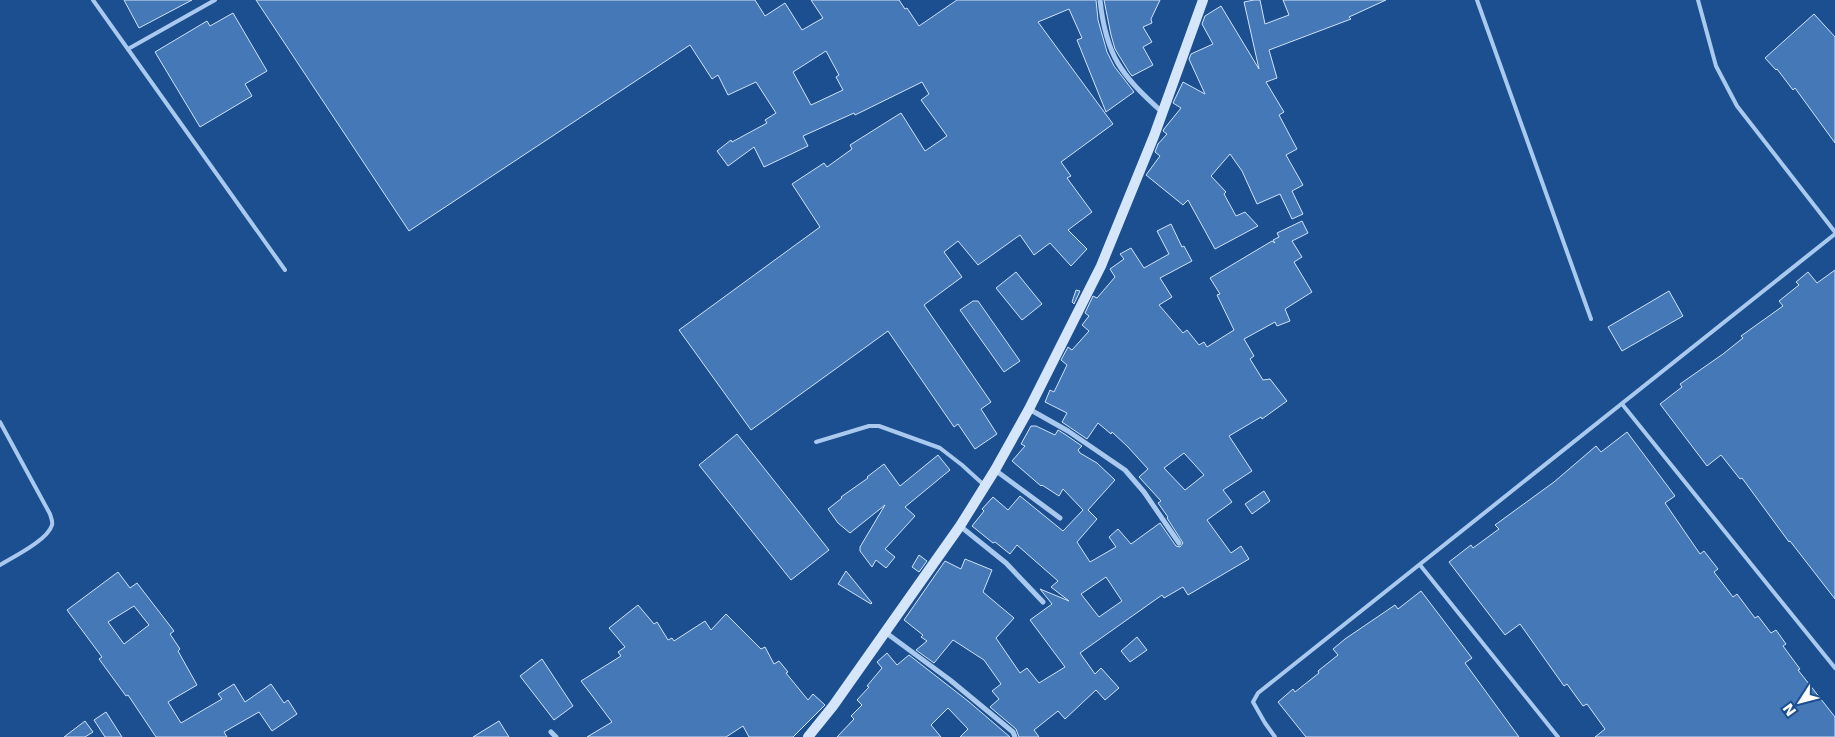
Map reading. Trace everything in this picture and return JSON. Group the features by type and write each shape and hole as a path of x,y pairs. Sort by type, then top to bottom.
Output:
{"main road":[{"path":"808,737 833,706 960,526 996,470 1030,409 1102,266 1203,0"}],"street":[{"path":"1100,0 1103,27 1114,58 1135,88 1162,112"},
{"path":"1030,409 1068,431 1125,470 1144,492 1179,543"},
{"path":"996,470 1060,518"},
{"path":"960,526 1006,563 1044,602"},
{"path":"885,632 978,702 1013,732 1015,737"},
{"path":"551,732 556,737"}],"lane":[{"path":"93,0 284,270"},
{"path":"128,49 215,0"},
{"path":"1477,0 1591,319"},
{"path":"1275,737 1264,723 1253,702 1258,693 1420,566 1835,233 1737,106 1716,66 1698,0"},
{"path":"1622,404 1835,668"},
{"path":"0,422 50,514 52,523 49,532 30,547 0,565"},
{"path":"816,442 869,426 879,426 940,448 962,464 985,487"},
{"path":"1420,566 1558,737"}],"building":[{"path":"124,0 192,0 139,28"},
{"path":"256,0 755,0 765,16 785,3 802,30 823,18 811,0 899,0 919,26 957,0 1096,0 1098,20 1107,52 1114,66 1134,92 1106,112 1077,40 1082,38 1069,9 1038,22 1113,124 1061,162 1071,176 1067,178 1092,212 1068,230 1087,249 1071,266 1050,243 1034,255 1020,235 978,265 958,241 944,252 962,277 924,305 991,402 981,409 997,434 975,449 958,424 954,427 888,331 751,430 679,330 820,227 792,184 824,163 827,167 852,149 850,145 901,113 925,151 947,136 921,100 929,94 922,82 855,115 854,113 803,136 808,146 764,167 754,147 728,166 717,151 731,140 732,142 767,123 765,120 776,113 756,82 728,95 718,75 712,79 690,45 409,231","holes":["826,51 839,75 836,77 843,90 811,105 793,72"]},
{"path":"1104,0 1160,0 1151,19 1152,23 1143,27 1152,42 1143,47 1153,65 1132,76 1115,49"},
{"path":"1260,0 1265,24 1289,15 1283,0 1386,0 1349,17 1351,19 1269,50 1277,78 1266,82 1284,112 1279,115 1297,149 1286,155 1303,185 1292,191 1303,214 1292,219 1280,194 1257,204 1242,171 1230,154 1211,176 1226,192 1224,194 1236,216 1245,212 1258,226 1215,249 1188,200 1183,205 1146,175 1160,156 1155,152 1158,144 1167,134 1163,131 1164,129 1181,108 1173,103 1183,82 1205,94 1189,59 1191,54 1213,44 1202,24 1205,16 1221,6 1259,69 1244,2"},
{"path":"233,13 267,71 245,84 252,96 200,127 155,52 207,21 210,26"},
{"path":"1814,14 1835,37 1835,143 1795,88 1793,90 1777,69 1765,58"},
{"path":"1302,221 1308,233 1292,241 1302,257 1294,262 1312,292 1285,309 1290,321 1277,326 1275,322 1244,339 1254,356 1250,359 1263,380 1270,379 1287,401 1262,419 1261,417 1229,436 1252,471 1223,490 1232,502 1207,520 1231,553 1241,546 1249,559 1188,595 1183,587 1164,598 1162,595 1080,653 1095,674 1101,668 1119,688 1105,700 1096,690 1065,719 1058,711 1034,730 1039,737 1019,737 1016,729 990,707 999,699 992,691 1001,684 984,660 953,640 934,663 916,650 927,641 921,637 923,635 904,620 945,561 961,569 965,559 992,570 983,592 1014,618 996,638 1020,673 1027,668 1039,683 1065,667 1030,620 1052,604 1040,589 1069,601 1051,587 1058,581 1017,545 1010,554 972,526 984,511 982,509 993,497 1008,510 1020,496 1063,531 1083,510 1063,489 1059,496 1041,486 1012,461 1025,446 1021,444 1031,426 1036,426 1055,435 1058,430 1066,435 1082,446 1078,450 1080,453 1097,463 1115,480 1088,510 1097,519 1077,542 1090,562 1116,547 1109,537 1118,529 1131,544 1160,523 1176,546 1180,547 1183,543 1158,503 1161,501 1139,477 1148,469 1128,447 1112,432 1111,434 1098,423 1087,439 1062,422 1067,413 1045,402 1050,390 1054,392 1067,365 1061,360 1068,347 1072,350 1089,331 1082,325 1089,316 1085,313 1093,296 1097,298 1115,277 1110,269 1124,259 1120,254 1131,248 1144,268 1169,254 1157,231 1171,224 1182,247 1184,246 1192,261 1160,278 1172,297 1159,305 1183,333 1187,330 1199,345 1204,342 1207,347 1234,330 1217,295 1220,294 1210,278 1272,241 1275,243 1273,240 1279,237 1277,233","holes":["1184,453 1204,475 1185,490 1164,468","1106,577 1122,601 1099,617 1081,594"]},
{"path":"1835,270 1835,599 1789,542 1742,478 1740,479 1721,455 1707,466 1660,404 1682,387 1680,384 1723,354 1743,338 1741,336 1783,306 1779,301 1799,285 1796,282 1808,272 1817,283"},
{"path":"1016,272 1042,304 1022,320 996,288"},
{"path":"1076,290 1080,291 1074,304 1072,302"},
{"path":"1669,291 1683,316 1622,351 1608,327"},
{"path":"973,301 978,301 1020,361 1004,372 960,310"},
{"path":"1627,432 1675,496 1665,503 1700,554 1704,551 1718,569 1714,572 1733,597 1737,594 1755,618 1758,616 1771,633 1776,630 1786,644 1783,646 1800,669 1798,670 1835,717 1835,737 1595,737 1605,729 1587,704 1583,706 1567,684 1564,686 1520,624 1505,635 1449,562 1471,545 1473,548 1499,529 1495,525 1554,482 1596,446 1601,452"},
{"path":"737,434 829,550 791,580 699,465"},
{"path":"938,455 950,470 905,507 915,516 885,549 895,557 886,568 876,560 872,567 860,551 860,547 885,505 850,533 838,523 828,509 884,464 900,486"},
{"path":"1264,491 1270,501 1252,514 1245,504"},
{"path":"919,555 927,561 919,572 912,567"},
{"path":"846,571 872,603 871,604 838,584"},
{"path":"118,572 130,588 137,583 174,631 170,634 180,649 178,651 197,685 168,702 181,723 222,699 218,694 234,684 245,702 271,684 284,703 288,700 297,714 272,731 259,712 224,732 227,737 156,737 128,695 126,696 99,659 102,657 67,610","holes":["134,606 149,625 124,644 108,622"]},
{"path":"1421,591 1472,658 1465,663 1519,737 1306,737 1278,702 1293,689 1295,692 1319,673 1318,671 1338,655 1333,649 1345,639 1395,605 1398,609"},
{"path":"638,605 654,624 657,622 668,640 672,638 674,641 705,621 711,630 726,614 761,649 765,647 774,664 779,661 788,672 786,673 808,700 813,694 825,705 793,737 749,737 743,726 726,737 587,737 612,722 581,681 621,656 618,652 625,647 609,628"},
{"path":"1137,637 1147,650 1130,662 1121,651"},
{"path":"887,653 897,665 909,655 1010,737 960,737 968,729 948,708 931,725 941,737 837,737 854,719 851,716 862,705 857,700 882,668 877,662"},
{"path":"542,659 573,706 554,720 520,676"},
{"path":"106,712 122,737 105,737 94,720"},
{"path":"85,721 93,732 85,737 64,737"},
{"path":"499,721 509,737 473,737"}]}
